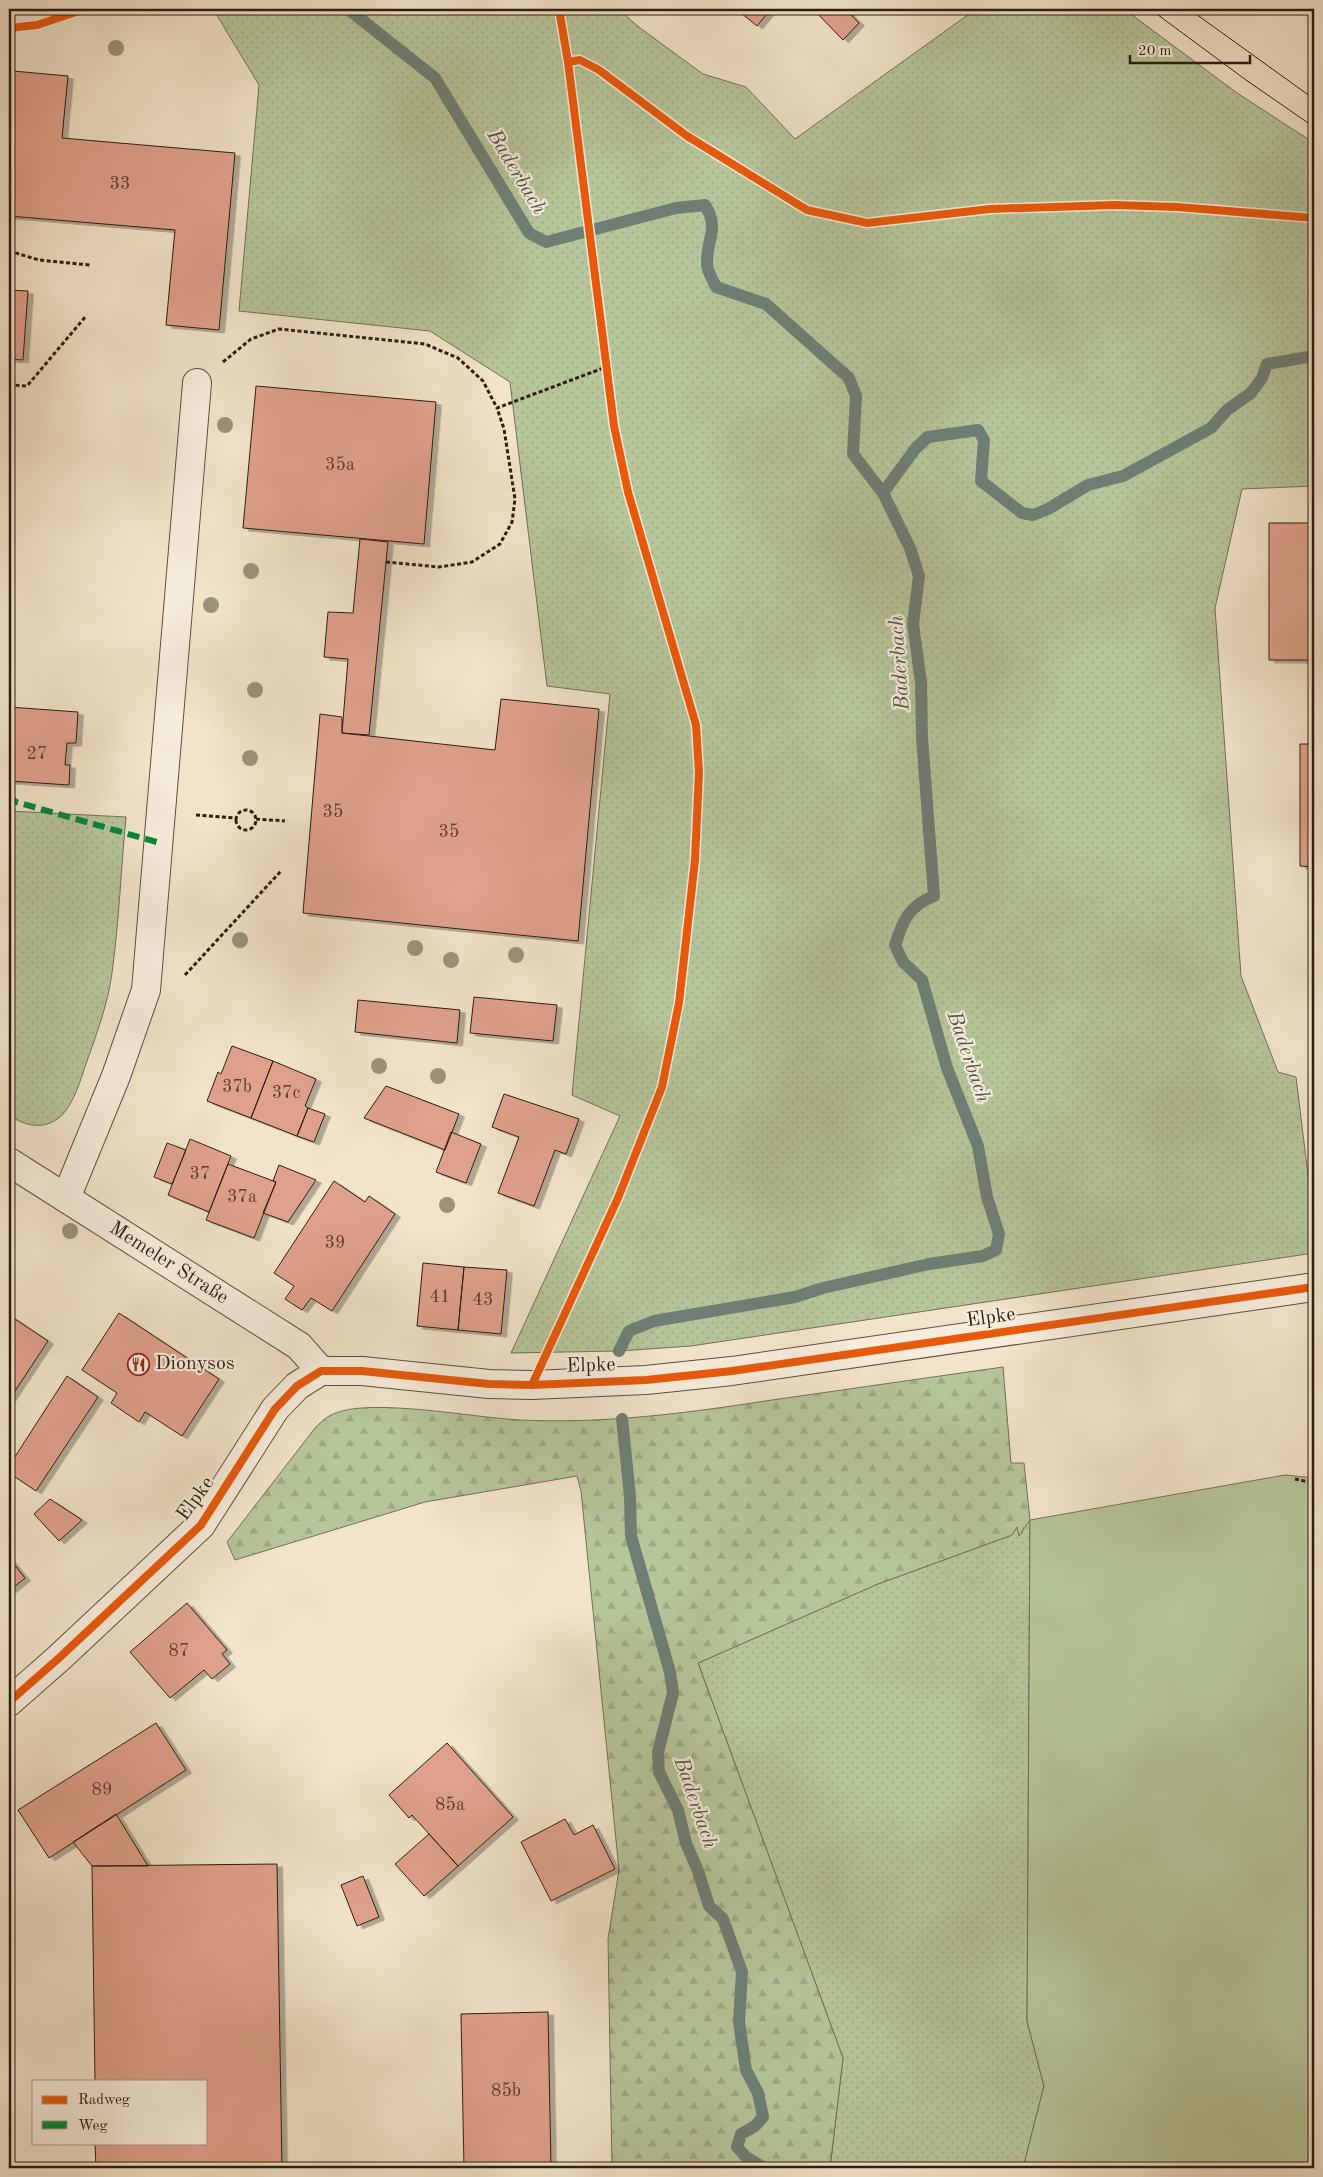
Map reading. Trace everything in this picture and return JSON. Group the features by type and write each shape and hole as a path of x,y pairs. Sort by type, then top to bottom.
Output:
{"street":[{"path":"66,1198 116,1076 146,990 197,383"},
{"name":"Memeler Straße","path":"9,1162 299,1346 321,1372"},
{"name":"Elpke","path":"9,1702 59,1658 201,1525 275,1409 297,1386 321,1372 362,1371 489,1384 532,1385 646,1380 742,1370 1314,1287"}],"path":[{"path":"9,251 39,260 90,265"},
{"path":"9,385 27,386 86,316"},
{"path":"197,383 251,339 279,329 425,344 458,358 484,381 497,408 504,429 515,499 512,522 500,544 472,562 438,567 386,562"},
{"path":"604,357 607,377"},
{"path":"497,408 606,367"},
{"path":"248,809 254,813 256,820 254,826 245,830 236,824 235,818 242,810 248,809"},
{"path":"162,813 235,818"},
{"path":"256,820 285,821"},
{"path":"185,975 281,871"},
{"path":"1295,1479 1314,1483"}],"green space":[{"path":"213,9 618,9 640,28 703,74 746,87 795,139 976,9 1124,9 1237,93 1314,143 1314,486 1242,489 1215,608 1241,976 1278,1072 1296,1077 1314,1224 1314,1253 691,1346 619,1351 511,1353 620,1116 572,1095 610,694 547,686 510,382 430,331 239,311 259,85"},
{"path":"9,811 126,817 114,954 105,1007 80,1083 70,1105 55,1121 41,1125 21,1122 9,1115"},
{"path":"1003,1367 1011,1463 1024,1463 1030,1520 1019,1536 1017,1527 1012,1535 878,1584 698,1663 843,2058 830,2168 612,2168 608,1939 619,1870 581,1491 577,1476 425,1502 235,1560 227,1542 315,1428 330,1415 350,1409 372,1407 397,1408 520,1420 615,1419 709,1409"},
{"path":"1285,1475 1314,1478 1314,2168 1023,2168 1044,2086 1027,2021 1030,1520"},
{"path":"1030,1520 1027,2021 1044,2086 1023,2168 830,2168 843,2058 698,1663 878,1584 1012,1535 1017,1527 1019,1535"}],"building":[{"path":"736,9 771,9 757,26"},
{"path":"813,9 845,9 859,23 843,40"},
{"path":"13,71 68,76 62,138 235,153 219,330 166,325 175,230 9,216 9,116"},
{"path":"9,290 28,291 23,360 9,359"},
{"path":"256,386 436,402 424,544 243,528"},
{"path":"1269,523 1314,523 1314,660 1269,660"},
{"path":"360,539 388,542 369,735 342,733 348,659 324,657 328,612 353,613"},
{"path":"501,699 599,709 578,941 303,913 320,714 342,717 342,733 495,750"},
{"path":"9,707 78,712 76,743 67,743 65,765 70,765 69,785 9,781"},
{"path":"1300,744 1314,744 1314,867 1300,866"},
{"path":"1312,964 1314,964 1314,1038 1311,1038"},
{"path":"474,997 557,1005 553,1041 470,1033"},
{"path":"358,1000 460,1010 457,1043 355,1032"},
{"path":"232,1046 273,1061 251,1118 207,1101 218,1072 221,1074"},
{"path":"273,1061 316,1079 305,1106 308,1108 297,1136 251,1118"},
{"path":"386,1086 459,1114 445,1150 364,1118"},
{"path":"504,1094 579,1119 566,1154 555,1150 534,1206 498,1193 519,1137 492,1127"},
{"path":"308,1108 325,1114 314,1142 297,1136"},
{"path":"451,1132 481,1144 466,1183 436,1172"},
{"path":"190,1139 231,1156 209,1212 168,1195"},
{"path":"167,1143 186,1150 172,1184 154,1177"},
{"path":"228,1164 276,1182 254,1238 206,1220"},
{"path":"279,1165 316,1180 288,1222 263,1213 276,1182 273,1181"},
{"path":"334,1181 365,1202 369,1196 395,1214 332,1311 311,1298 302,1310 285,1299 294,1286 274,1273"},
{"path":"423,1263 464,1267 458,1330 417,1326"},
{"path":"464,1267 507,1270 501,1334 458,1330"},
{"path":"119,1313 219,1379 182,1436 145,1412 139,1422 111,1403 117,1393 82,1370"},
{"path":"9,1315 48,1341 9,1400"},
{"path":"67,1376 98,1397 36,1491 9,1473 9,1466"},
{"path":"50,1499 82,1520 59,1541 34,1514"},
{"path":"9,1558 25,1578 9,1591"},
{"path":"187,1603 227,1650 222,1654 230,1664 212,1679 204,1670 170,1698 130,1652"},
{"path":"156,1723 186,1770 49,1858 18,1810"},
{"path":"447,1743 513,1817 458,1866 412,1815 409,1818 389,1795"},
{"path":"116,1814 148,1866 92,1866 73,1842"},
{"path":"565,1819 574,1835 593,1825 615,1869 551,1901 521,1842"},
{"path":"429,1834 458,1866 424,1896 395,1864"},
{"path":"277,1864 282,2168 96,2168 95,2144 208,2144 208,2080 95,2080 92,1866"},
{"path":"363,1876 379,1917 357,1926 341,1885"},
{"path":"548,2012 551,2168 464,2168 461,2014"}],"waterway":[{"name":"Baderbach","path":"348,9 435,78 529,233 546,242 676,208 705,205 712,228 707,267 716,287 766,304 849,378 856,396 853,454 883,493 910,548 919,576 913,624 921,682 922,738 934,896 918,904 908,915 895,945 903,962 922,980 947,1068 978,1146 987,1197 999,1234 996,1250 983,1256 929,1264 823,1288 795,1297 654,1321 629,1331 619,1351"},
{"path":"883,493 915,449 928,437 978,430 984,440 981,481 1022,513 1033,515 1048,509 1088,485 1123,476 1211,428 1227,410 1251,393 1262,378 1267,364 1314,356"},
{"name":"Baderbach","path":"622,1419 630,1496 631,1536 670,1672 673,1693 658,1752 659,1772 678,1810 686,1843 698,1871 709,1906 723,1919 742,1972 739,2022 746,2070 758,2093 763,2117 755,2126 741,2134 737,2147 746,2157 764,2168"}],"tram line":[{"path":"1150,9 1246,80 1314,127"},
{"path":"1189,9 1314,99"}],"marked path":[{"path":"9,795 16,802 160,843"}],"cycle path":[{"path":"9,28 37,25 85,9"},
{"path":"532,1385 618,1198 662,1087 679,1003 695,860 699,772 696,725 628,492 614,426 568,62 559,9"},
{"path":"568,62 580,60 599,70 687,136 807,210 867,223 990,209 1115,205 1177,207 1314,218"},
{"path":"9,1702 59,1658 201,1525 275,1409 297,1386 321,1371 362,1371 489,1384 532,1385 646,1380 732,1371 1314,1287"}],"place":[{"name":"Dionysos","path":"139,1364"}]}
